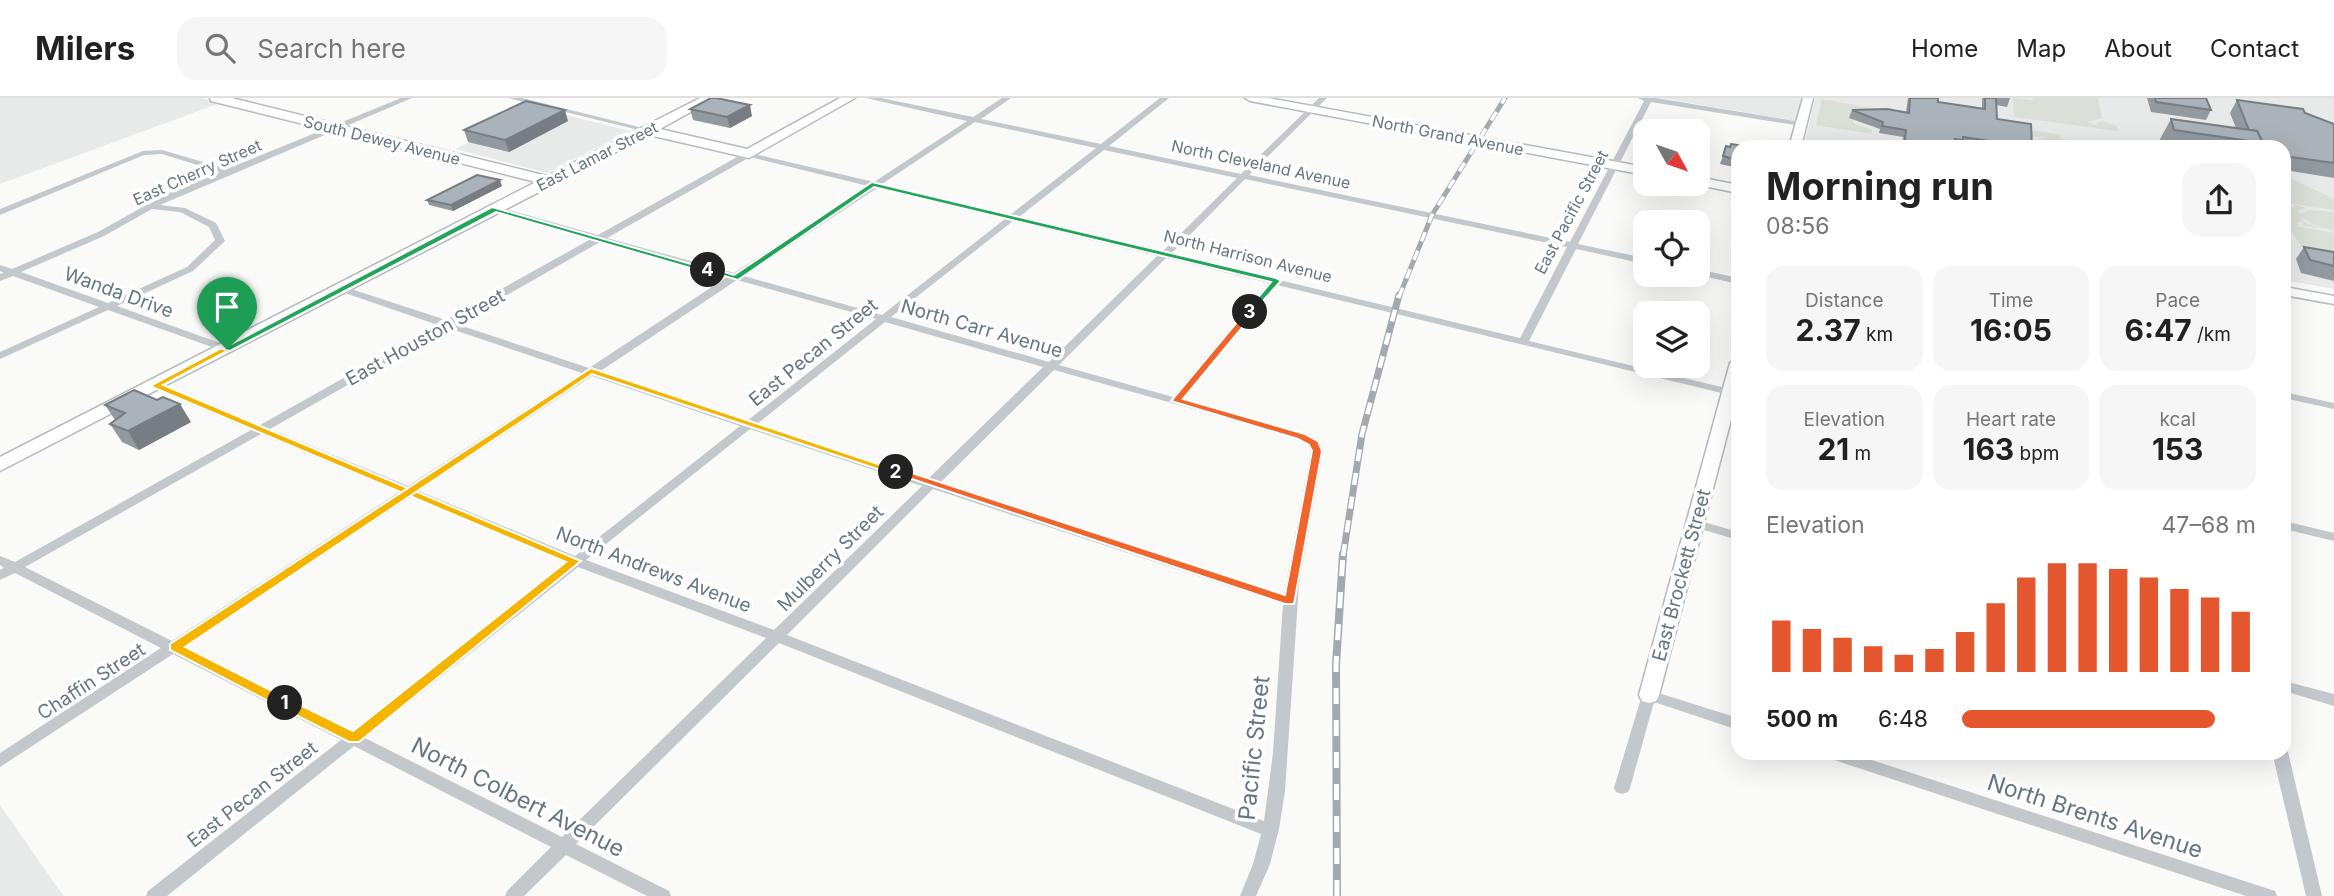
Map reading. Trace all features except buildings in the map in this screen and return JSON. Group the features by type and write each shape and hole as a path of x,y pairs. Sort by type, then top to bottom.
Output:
{"main road":[{"name":"South Dewey Avenue","path":"216,98 548,181"},
{"name":"East Lamar Street","path":"0,465 710,98"},
{"name":"East Houston Street","path":"749,155 849,98"},
{"name":"North Grand Avenue","path":"1251,98 1317,104"},
{"name":"North Grand Avenue","path":"1280,98 1633,165"},
{"path":"1797,140 1808,98"},
{"path":"647,130 749,155"},
{"path":"616,146 648,137 675,137"},
{"name":"North Grand Avenue","path":"1615,163 1633,168"},
{"path":"1710,177 1731,181"},
{"path":"1710,183 1731,187"},
{"path":"2291,285 2334,293"},
{"path":"2291,292 2334,300"},
{"name":"East Brockett Street","path":"1649,695 1694,523 1731,403"}],"street":[{"name":"East Cherry Street","path":"0,278 101,234 151,206 228,172 408,98"},
{"path":"512,98 647,130"},
{"name":"North Cleveland Avenue","path":"870,98 1633,259"},
{"name":"Chaffin Street","path":"0,761 735,278 872,184 1007,98"},
{"name":"East Pecan Street","path":"154,896 575,561 751,426 1166,98"},
{"path":"1647,98 1801,124"},
{"name":"East Pacific Street","path":"1523,342 1647,98"},
{"name":"Mulberry Street","path":"513,896 1317,104"},
{"path":"0,212 143,153 162,152 228,172"},
{"name":"North Harrison Avenue","path":"749,155 1731,392"},
{"name":"East Houston Street","path":"0,576 749,155"},
{"path":"0,356 190,268 220,241 214,225 182,210 151,206"},
{"path":"495,209 599,239"},
{"name":"North Carr Avenue","path":"599,239 1301,436 1314,444"},
{"name":"Wanda Drive","path":"0,268 227,349"},
{"path":"1710,275 1731,279"},
{"path":"1176,401 1276,281"},
{"path":"342,289 751,426 1290,601"},
{"name":"North Andrews Avenue","path":"155,386 575,561 778,637 1269,830"},
{"path":"2291,397 2334,406"},
{"name":"Pacific Street","path":"1248,896 1269,830 1276,794 1290,601 1317,451 1314,444"},
{"path":"1694,523 1731,534"},
{"path":"2291,527 2334,537"},
{"path":"0,560 16,568"},
{"name":"North Colbert Avenue","path":"16,568 663,896"},
{"path":"2291,688 2334,700"},
{"path":"1649,695 1731,722"},
{"name":"East Brockett Street","path":"1622,788 1649,695"},
{"name":"North Brents Avenue","path":"1852,760 2269,896"},
{"path":"2282,760 2314,896"}],"shaded area":[{"path":"0,98 201,98 220,103 0,184"},
{"path":"1661,98 1802,98 1796,121"},
{"path":"1815,98 2334,98 2334,289 2291,281 2291,140 1806,140"},
{"path":"2013,98 2098,98 2102,118 2087,122 2096,125 2102,121 2117,126 2118,131 2014,117"},
{"path":"1822,99 1885,111 1852,117 1854,123 1872,130 1872,134 1816,125"},
{"path":"538,108 630,131 547,173 455,149"},
{"path":"2020,128 2062,135 2058,138 2068,140 2037,140 2051,136 2033,137"},
{"path":"2291,178 2334,199 2334,210 2291,203"},
{"path":"2294,205 2307,208 2297,210 2301,214 2310,210 2334,212 2334,231 2314,225 2303,218 2302,221 2318,228 2304,226 2301,221 2297,223 2299,227 2334,233 2334,262 2318,258 2296,238 2291,229 2291,206 2295,209"},
{"path":"0,805 57,887 64,896 0,896"}],"railway":[{"path":"1399,297 1432,215 1505,98"},
{"path":"1343,556 1362,434 1399,295"},
{"path":"1337,896 1336,665 1343,554"}],"route":[{"path":"227,349 155,386 410,490 575,561 354,738 174,647 410,490 591,371 751,426 1290,601 1317,451 1314,444 1301,436 1176,401 1276,281 872,184 735,278 495,209 227,349"}]}
